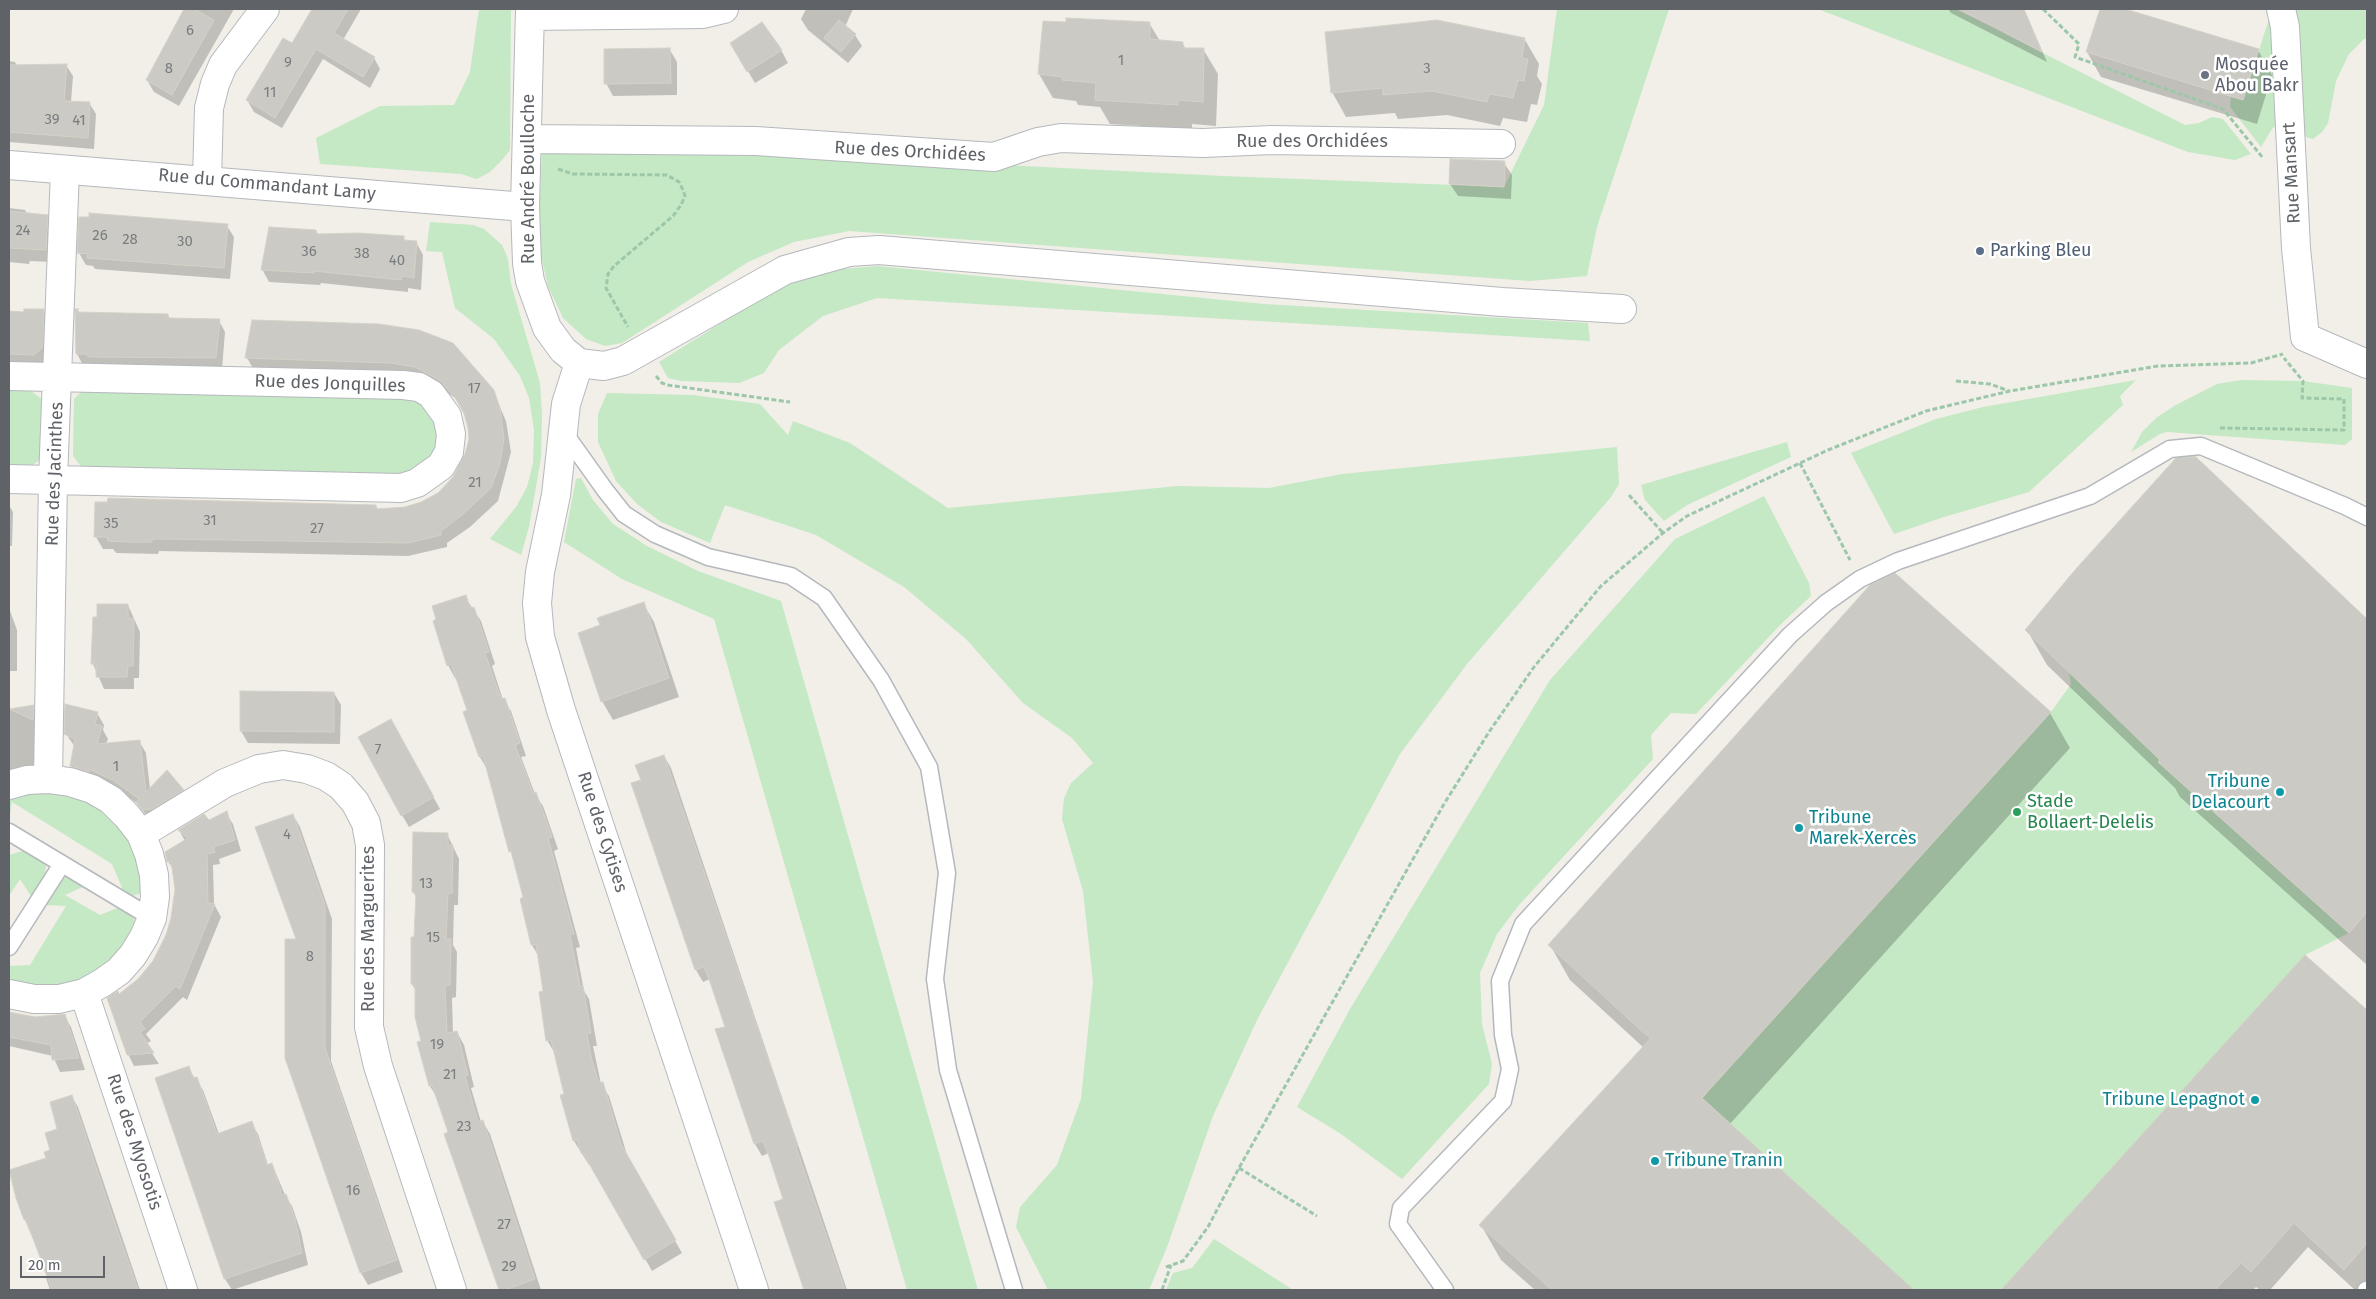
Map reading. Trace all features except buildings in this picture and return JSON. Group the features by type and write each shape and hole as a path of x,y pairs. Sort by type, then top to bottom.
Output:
{"street":[{"path":"207,180 209,108 215,84 223,65 265,9"},
{"path":"530,13 703,14 724,9"},
{"name":"Rue Mansart","path":"2281,9 2284,26 2297,256 2305,337"},
{"name":"Rue André Boulloche","path":"530,13 538,139 525,207 527,263 534,295 547,328 554,340 572,359 579,363"},
{"name":"Rue des Orchidées","path":"538,139 756,141 994,157 1038,142 1061,138 1203,143 1272,140 1501,144"},
{"name":"Rue du Commandant Lamy","path":"9,165 525,207"},
{"name":"Rue des Jacinthes","path":"48,779 54,480 65,170"},
{"path":"579,363 604,366 623,361 785,270 849,252 879,250 1502,302 1622,309"},
{"path":"2305,337 2367,364"},
{"name":"Rue des Cytises","path":"579,363 566,404 556,494 540,572 537,603 540,637 561,710 754,1290"},
{"name":"Rue des Jonquilles","path":"9,376 403,385 420,387 439,402 447,416 451,434 449,452 442,466 424,480 401,488 9,479"},
{"name":"Rue des Marguerites","path":"140,834 225,783 259,769 283,765 307,769 326,776 341,786 355,802 366,823 370,845 369,1027 378,1066 452,1290"},
{"path":"9,785 27,780 48,779 70,782 92,789 111,800 127,816 140,834 149,854 154,875 155,897 152,918 144,938 128,960 102,983 84,993 59,999 34,999 9,994"},
{"name":"Rue des Myosotis","path":"84,993 183,1290"}],"lane":[{"path":"563,431 624,514 647,529 708,557 790,576 824,598 881,680 929,768 947,873 936,979 948,1070 1014,1290"},
{"path":"1445,1290 1398,1224 1401,1208 1503,1101 1510,1069 1503,1035 1500,981 1523,924 1790,635 1826,603 1860,579 1898,561 2090,496 2170,450 2201,446 2346,506 2367,517"},
{"path":"9,832 152,918"},
{"path":"9,947 62,864"}],"path":[{"path":"2043,10 2079,44 2075,57 2223,109 2257,150"},
{"path":"538,139 548,153 551,162 559,169 573,174 668,175 680,182 684,190 685,196 673,216 614,266 608,274 606,288 642,352"},
{"path":"1166,1267 1183,1261 1208,1227 1239,1168 1444,804 1489,732 1534,667 1601,586 1663,533 1687,516 1828,450 1926,411 2010,391 2158,366 2252,363 2282,355 2305,337"},
{"path":"2212,428 2344,430 2344,399 2302,398 2303,381 2282,355"},
{"path":"1956,381 1990,384 2010,391"},
{"path":"667,385 790,402"},
{"path":"1800,463 1860,579"},
{"path":"1629,495 1663,533"},
{"path":"1239,1168 1317,1216"},
{"path":"1162,1290 1171,1265"}],"green space":[{"path":"479,9 511,9 510,150 490,172 477,179 461,174 320,164 316,138 380,106 454,105 470,72"},
{"path":"1557,9 1669,9 1597,227 1587,276 1530,281 849,231 794,242 748,262 622,343 605,346 586,339 563,318 548,286 538,243 542,153 763,153 1223,176 1504,187 1544,105"},
{"path":"1818,9 1956,9 2185,125 2199,123 2212,117 2223,119 2251,154 2235,160 2188,152"},
{"path":"2293,9 2367,9 2367,39 2364,39 2349,54 2336,81 2328,123 2322,132 2313,139 2303,136"},
{"path":"2278,18 2283,119 2272,129 2261,147 2230,107 2231,97 2243,100 2269,19"},
{"path":"430,222 473,225 484,229 502,245 508,259 511,284 540,383 542,414 541,458 529,527 521,555 490,539 516,507 527,487 533,463 534,430 529,398 520,376 494,339 455,308 442,252 426,251"},
{"path":"877,266 1264,304 1588,323 1590,341 877,298 823,316 779,350 764,373 739,383 681,381 668,378 659,362 742,310 789,284 831,270"},
{"path":"2136,380 2120,396 2123,405 2029,492 1894,534 1851,453 1936,419 1983,407"},
{"path":"2241,380 2303,381 2352,388 2352,439 2345,445 2167,432 2160,434 2131,452 2142,432 2156,418 2174,406 2217,384"},
{"path":"9,388 27,388 44,401 43,457 29,468 9,468"},
{"path":"85,388 412,396 426,404 440,430 434,458 397,479 83,469 73,456 74,399"},
{"path":"607,393 693,395 760,404 788,435 793,421 850,443 948,508 1178,486 1269,488 1342,474 1617,447 1619,484 1611,497 1467,664 1400,754 1257,1020 1213,1116 1167,1247 1149,1290 1048,1290 1016,1227 1020,1207 1057,1165 1081,1099 1093,982 1083,891 1062,819 1064,798 1071,783 1093,763 1072,738 1023,703 966,639 904,587 816,535 725,505 710,543 661,522 637,504 616,481 598,442 598,414"},
{"path":"1787,442 1791,457 1687,505 1664,521 1645,500 1641,485"},
{"name":"Stade Bollaert-Delelis","path":"2186,448 2367,619 2367,912 2349,933 2305,955 2367,1010 2367,1066 2305,1134 2305,1211 2251,1272 2241,1263 2215,1290 1552,1290 1479,1225 1671,1073 1702,1098 1707,1093 1548,945 1887,566 2051,712 2071,684 2069,672 2025,630 2075,570"},
{"path":"581,478 593,500 613,524 647,546 698,571 781,601 978,1290 907,1290 714,619 622,579 564,542 576,479"},
{"path":"1764,496 1809,583 1811,596 1782,623 1696,714 1671,713 1651,735 1653,759 1519,905 1497,934 1480,973 1482,1024 1492,1064 1489,1084 1402,1179 1341,1134 1297,1107 1350,1009 1550,680 1675,539"},
{"path":"49,789 105,807 133,840 144,893 126,897 112,864 12,802 9,822 9,796"},
{"path":"26,850 43,861 46,866 45,875 31,896 20,879 9,896 9,855"},
{"path":"70,876 85,886 65,895 100,915 120,907 134,919 136,925 124,950 96,975 58,988 9,983 9,966 30,965 66,906 45,905 61,879"},
{"path":"1214,1239 1293,1290 1166,1290 1173,1273 1192,1268"}],"place":[{"name":"Mosquée Abou Bakr","path":"2205,75"},
{"name":"Parking Bleu","path":"1980,251"},
{"name":"Tribune Delacourt","path":"2280,792"},
{"name":"Stade Bollaert-Delelis","path":"2017,812"},
{"name":"Tribune Marek-Xercès","path":"1799,828"},
{"name":"Tribune Lepagnot","path":"2255,1100"},
{"name":"Tribune Tranin","path":"1655,1161"}]}
